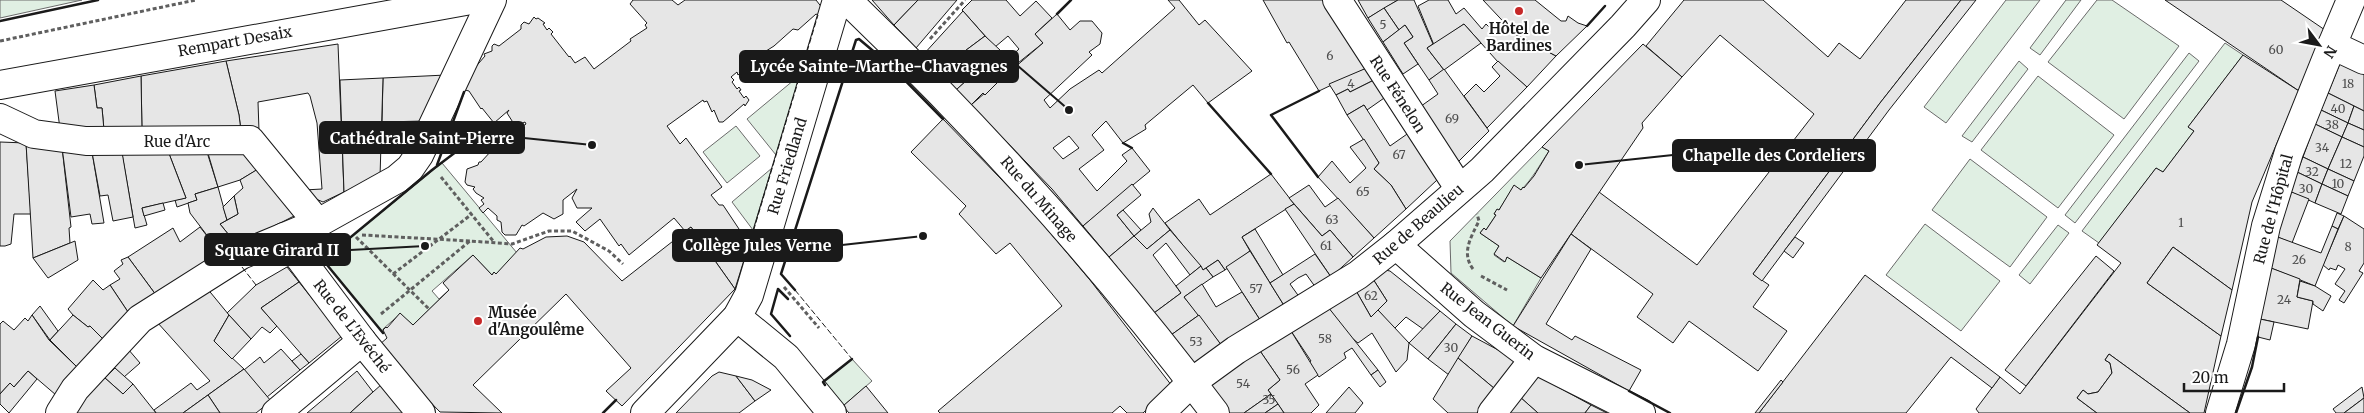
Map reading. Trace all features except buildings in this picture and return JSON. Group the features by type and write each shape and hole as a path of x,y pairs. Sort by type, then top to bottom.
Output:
{"street":[{"name":"Rempart Desaix","path":"0,84 471,0"},
{"path":"60,413 75,389 140,319 241,255 318,223 397,179 410,168 419,155 492,0"},
{"name":"Rue Friedland","path":"645,413 737,317 749,295 837,0"},
{"name":"Rue du Minage","path":"847,0 911,61 1035,192 1192,382 1215,413"},
{"name":"Rue Fénelon","path":"1337,0 1459,188"},
{"name":"Rue de Beaulieu","path":"1160,413 1192,382 1236,350 1358,275 1396,245 1459,188 1482,170 1646,0"},
{"name":"Rue de l'Hôpital","path":"2220,413 2241,344 2266,226 2288,152 2351,0"},
{"path":"2332,44 2364,60"},
{"name":"Rue d'Arc","path":"0,118 34,134 86,141 250,140 318,223"},
{"name":"Rue de L'Evéché","path":"284,237 362,341 421,413"},
{"name":"Rue Jean Guerin","path":"1396,245 1474,314 1534,359 1640,413"},
{"path":"737,317 786,357 832,413"},
{"path":"276,413 362,341"},
{"path":"1492,413 1534,359"}],"path":[{"path":"0,41 196,0"},
{"path":"911,61 965,0"},
{"path":"441,176 494,242"},
{"path":"393,274 472,214"},
{"path":"1476,214 1478,221 1468,243 1467,259 1478,275 1507,290"},
{"path":"428,309 354,235 512,244 549,231 572,231 609,251 623,264"},
{"path":"381,314 470,241"},
{"path":"784,287 819,328"}],"green space":[{"path":"0,0 82,0 0,18"},
{"path":"2006,0 2040,0 1946,123 1924,107"},
{"path":"2066,0 2081,0 2040,55 2030,48"},
{"path":"2097,0 2112,0 2179,46 2124,119 2048,62"},
{"path":"2225,43 2243,55 2188,127 2194,131 2163,172 2156,168 2099,243 2082,231"},
{"path":"2189,53 2199,61 2075,223 2065,215"},
{"path":"2019,61 2028,69 1972,142 1962,136"},
{"path":"800,75 776,155 747,119"},
{"path":"2038,76 2114,135 2058,208 1981,150"},
{"path":"736,126 760,156 727,183 703,152"},
{"path":"1542,147 1549,151 1532,176 1521,190 1514,186 1499,210 1494,214 1496,215 1486,230 1484,228 1480,233 1499,246 1494,255 1504,262 1507,257 1541,278 1513,326 1451,273 1450,241"},
{"path":"1970,159 2047,217 2010,267 1932,210"},
{"path":"442,163 517,253 496,274 494,272 492,275 473,255 432,291 439,299 449,290 413,325 400,314 383,329 383,333 323,260"},
{"path":"772,168 753,230 732,202"},
{"path":"1925,224 2000,281 1961,331 1886,275"},
{"path":"2058,225 2069,233 2030,284 2019,275"},
{"path":"852,359 872,381 843,406 823,382"}],"fence":[{"path":"751,239 818,15"},
{"path":"242,267 256,285"},
{"path":"795,290 852,359"}],"wall":[{"path":"0,21 98,0"},
{"path":"1057,14 1071,0"},
{"path":"1587,26 1605,6"},
{"path":"795,290 781,274 856,40 859,39 891,66 943,119"},
{"path":"1318,177 1271,115 1319,91"},
{"path":"437,165 464,92"},
{"path":"1208,103 1271,174"},
{"path":"383,333 323,260 432,170 494,123"},
{"path":"1123,143 1132,148"},
{"path":"788,299 778,289 771,314 790,336"},
{"path":"2236,413 2252,367 2258,337"},
{"path":"825,385 823,382 852,359"},
{"path":"1629,391 1670,413"},
{"path":"603,413 616,400"}],"place":[{"name":"Hôtel de Bardines","path":"1519,11"},
{"name":"Lycée Sainte-Marthe-Chavagnes","path":"1069,110"},
{"name":"Cathédrale Saint-Pierre","path":"592,145"},
{"name":"Chapelle des Cordeliers","path":"1579,165"},
{"name":"Collège Jules Verne","path":"923,236"},
{"name":"Square Girard II","path":"425,246"},
{"name":"Musée d'Angoulême","path":"478,321"}]}
